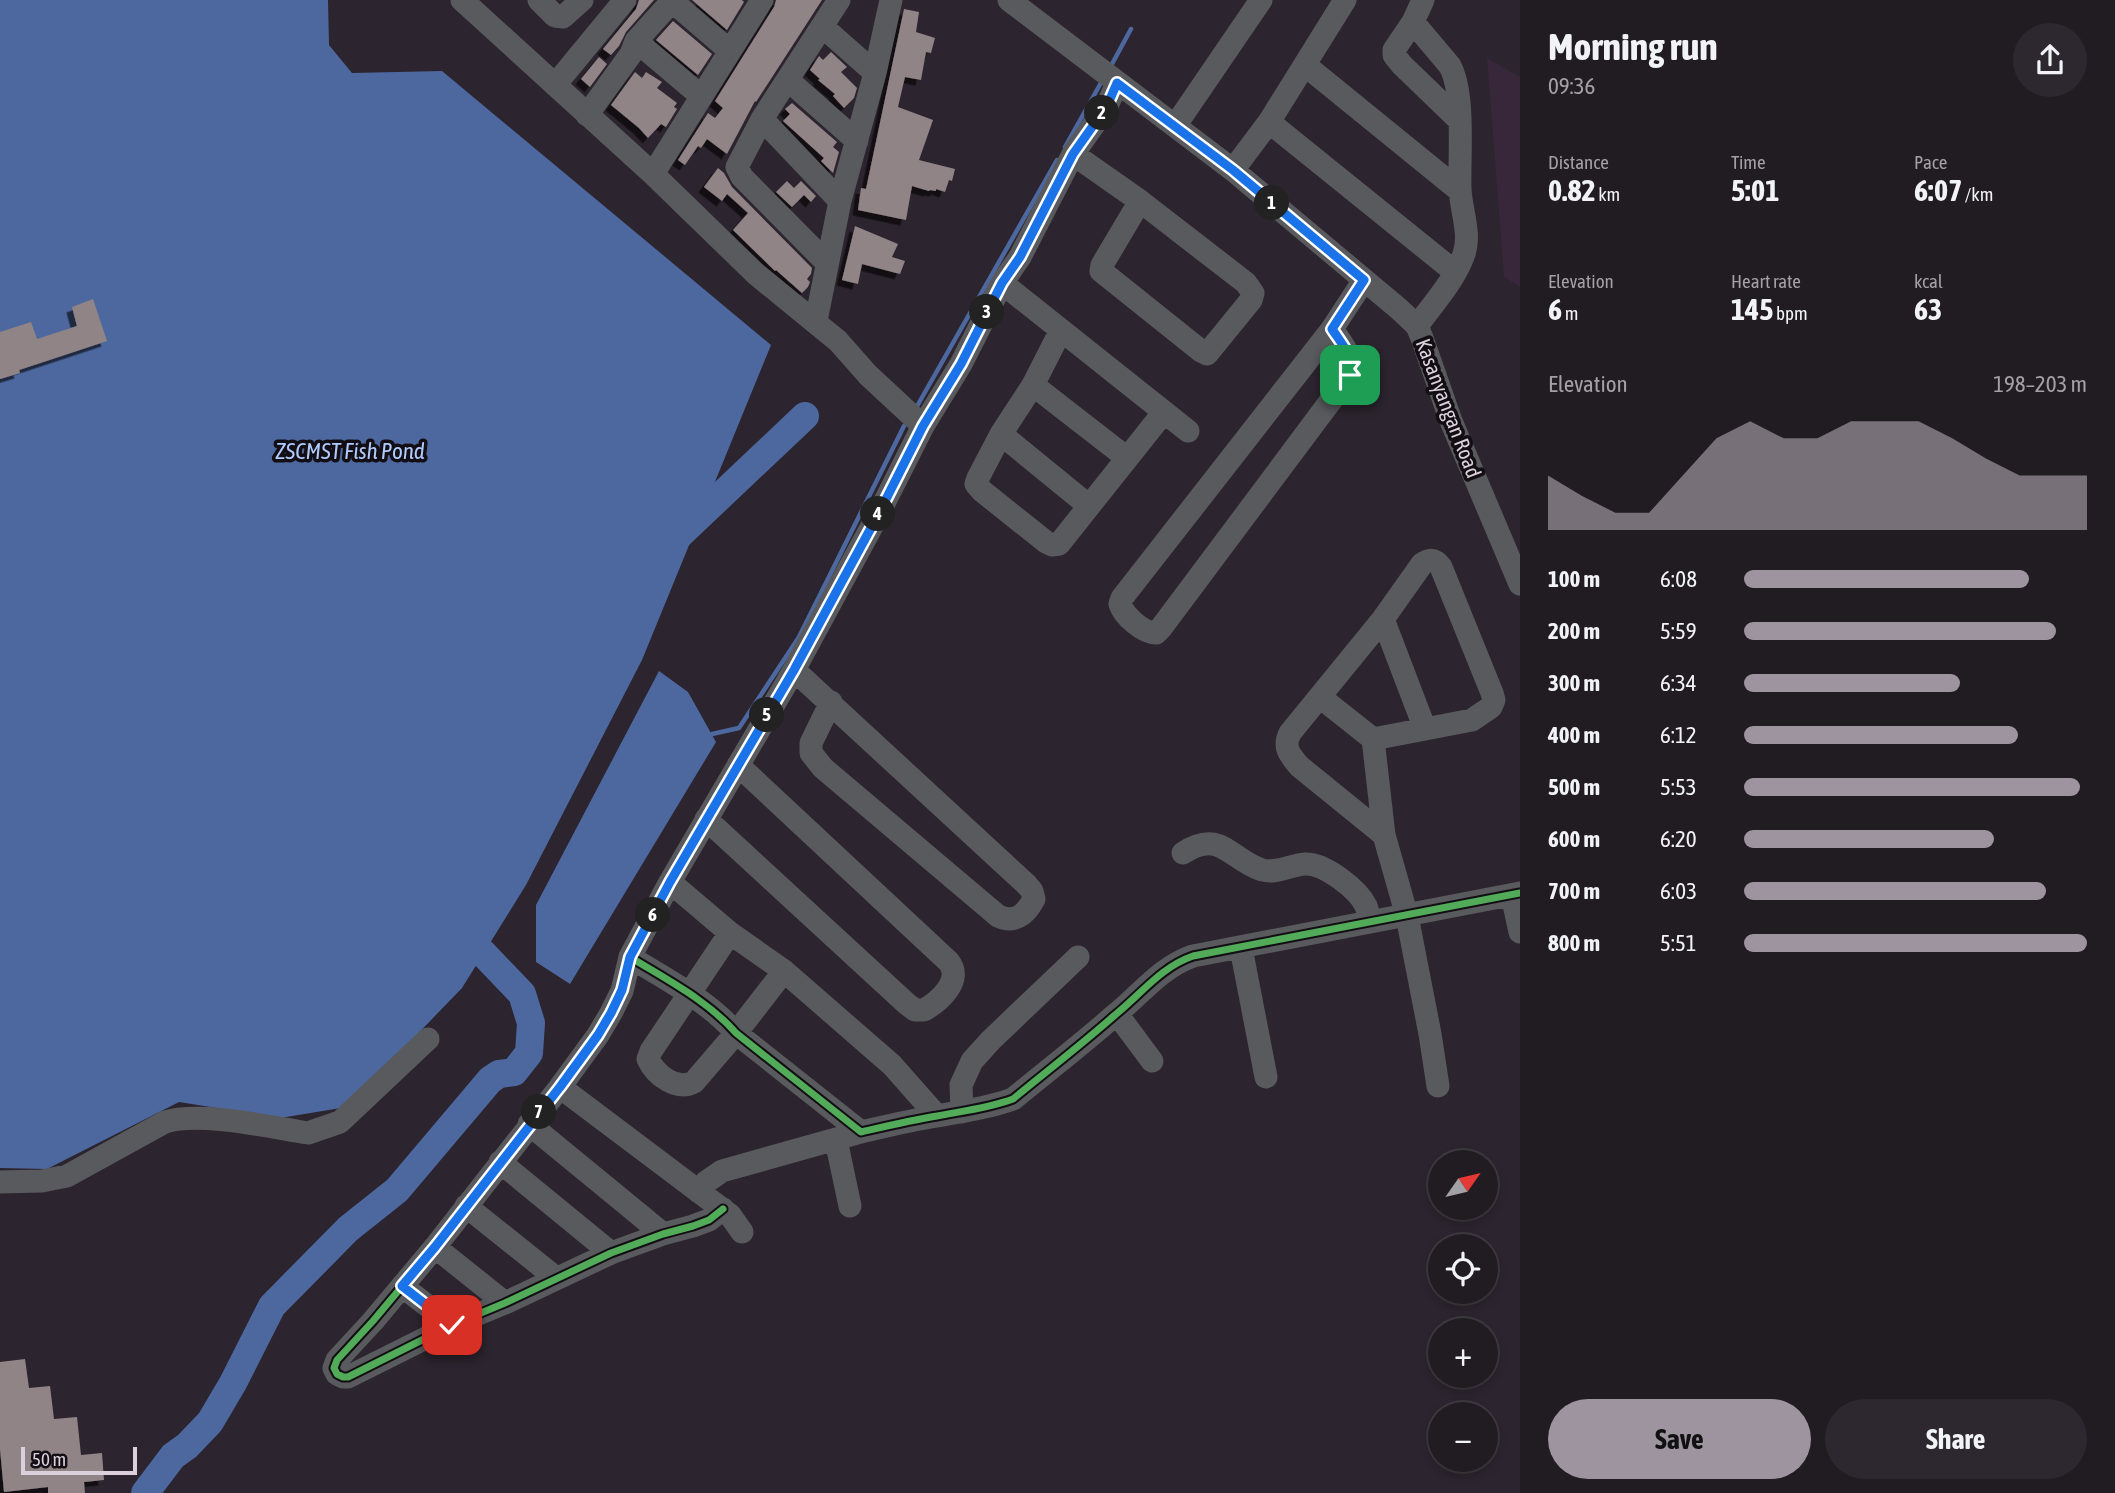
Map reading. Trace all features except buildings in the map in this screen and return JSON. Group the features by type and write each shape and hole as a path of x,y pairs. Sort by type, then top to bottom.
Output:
{"street":[{"path":"462,0 653,174 756,274 838,341 868,375 923,426"},
{"path":"539,0 555,16 563,17 582,0"},
{"path":"555,85 625,0"},
{"path":"653,174 762,0"},
{"path":"826,262 738,172 737,167 762,120 839,0"},
{"path":"816,321 840,201 875,73 891,0"},
{"name":"Kasanyangan Road","path":"1009,0 1233,170 1417,326 1451,421 1520,584"},
{"path":"1175,126 1261,0"},
{"path":"1233,170 1269,122 1345,0"},
{"path":"1423,0 1413,22 1394,50 1394,55 1460,121"},
{"path":"587,115 631,54 636,41 673,1 730,51"},
{"path":"1413,22 1454,74 1460,121 1460,191 1467,243 1464,256 1455,272 1417,326"},
{"path":"823,27 875,73"},
{"path":"636,41 701,96"},
{"path":"1305,65 1460,191"},
{"path":"788,80 857,141"},
{"path":"723,1209 709,1220 663,1234 556,1278 452,1325 348,1377 337,1374 334,1368 334,1363 435,1247 598,1035 622,990 630,957 670,882 794,670 923,426 961,364 1073,154 1107,106 1117,83"},
{"path":"762,120 840,201"},
{"path":"1269,122 1455,272"},
{"path":"1073,154 1140,201 1247,283 1253,293 1251,300 1207,354 1101,271 1140,201"},
{"path":"1332,329 1352,362 1350,375 1161,628 1156,633 1150,633 1123,612 1120,604 1122,598 1332,329 1364,280"},
{"path":"1002,283 1188,431"},
{"path":"1061,330 1033,385 1001,434 976,484 1046,542 1059,544 1164,412"},
{"path":"1033,385 1127,458"},
{"path":"1001,434 1089,506"},
{"path":"1373,739 1472,720 1491,707 1494,700 1437,561 1427,560 1422,564 1383,619 1290,733 1286,742 1288,752 1299,766 1384,835"},
{"path":"1383,619 1425,729"},
{"path":"794,670 831,702 1027,885 1034,899 1021,915 1006,920 998,916 823,768 811,753 811,743 831,702"},
{"path":"1320,697 1373,739 1384,835 1407,916 1438,1086"},
{"path":"706,819 906,1004 915,1010 924,1010 944,994 954,978 954,969 949,962 738,765"},
{"path":"1183,853 1204,843 1236,854 1260,870 1271,872 1304,864 1314,865 1324,869 1358,894 1366,907 1370,922"},
{"path":"670,882 730,933 784,971 892,1065 937,1116"},
{"path":"699,1192 706,1182 722,1171 862,1132 1000,1104 1013,1099 1117,1014 1162,972 1178,961 1193,956 1516,894 1520,932"},
{"path":"730,933 651,1051 648,1059 651,1066 662,1076 679,1086 694,1082 784,971"},
{"path":"1241,948 1266,1077"},
{"path":"630,957 691,994 721,1016 736,1033 862,1132"},
{"path":"962,1112 961,1085 972,1061 1079,957"},
{"path":"1117,1014 1152,1061"},
{"path":"0,1182 42,1181 67,1176 155,1128 179,1118 198,1118 308,1133 323,1129 340,1122 428,1039"},
{"path":"560,1087 723,1209 736,1221 742,1232"},
{"path":"529,1124 663,1234"},
{"path":"836,1140 850,1206"},
{"path":"500,1163 611,1254"},
{"path":"466,1206 556,1278"},
{"path":"435,1247 505,1303"},
{"path":"402,1286 452,1325"},
{"path":"373,1321 403,1350"}],"shaded area":[{"path":"1487,58 1520,77 1520,287 1504,277"}],"water":[{"name":"ZSCMST Fish Pond","path":"0,0 328,0 329,45 352,73 442,71 771,345 642,660 526,885 462,988 347,1107 280,1118 179,1102 47,1169 0,1168"},
{"path":"659,671 688,692 716,742 570,984 536,962 536,905"}],"waterway":[{"path":"1112,64 1131,29"},
{"path":"1065,147 1102,81"},
{"path":"916,408 1057,160"},
{"path":"675,539 805,416"},
{"path":"712,734 739,728 799,637 904,426"},
{"path":"145,1493 173,1456 187,1446 210,1422 272,1306 348,1229 397,1190 490,1080 499,1074 514,1072 529,1053 531,1023 522,994 457,926"}],"cycle path":[{"path":"723,1209 709,1220 611,1253 452,1325 348,1377 337,1374 334,1368 337,1360 435,1247 598,1035 622,991 630,957 670,882 794,670 923,426 961,364 1073,154 1107,106 1117,83"},
{"path":"630,957 712,1010 736,1033 861,1132 1013,1099 1103,1026 1161,974 1193,956 1520,893"}],"route":[{"path":"452,1325 402,1286 598,1035 622,990 630,957 670,882 794,670 923,426 961,364 1073,154 1107,106 1117,83 1233,170 1364,280 1332,329 1352,362 1350,375"}]}
